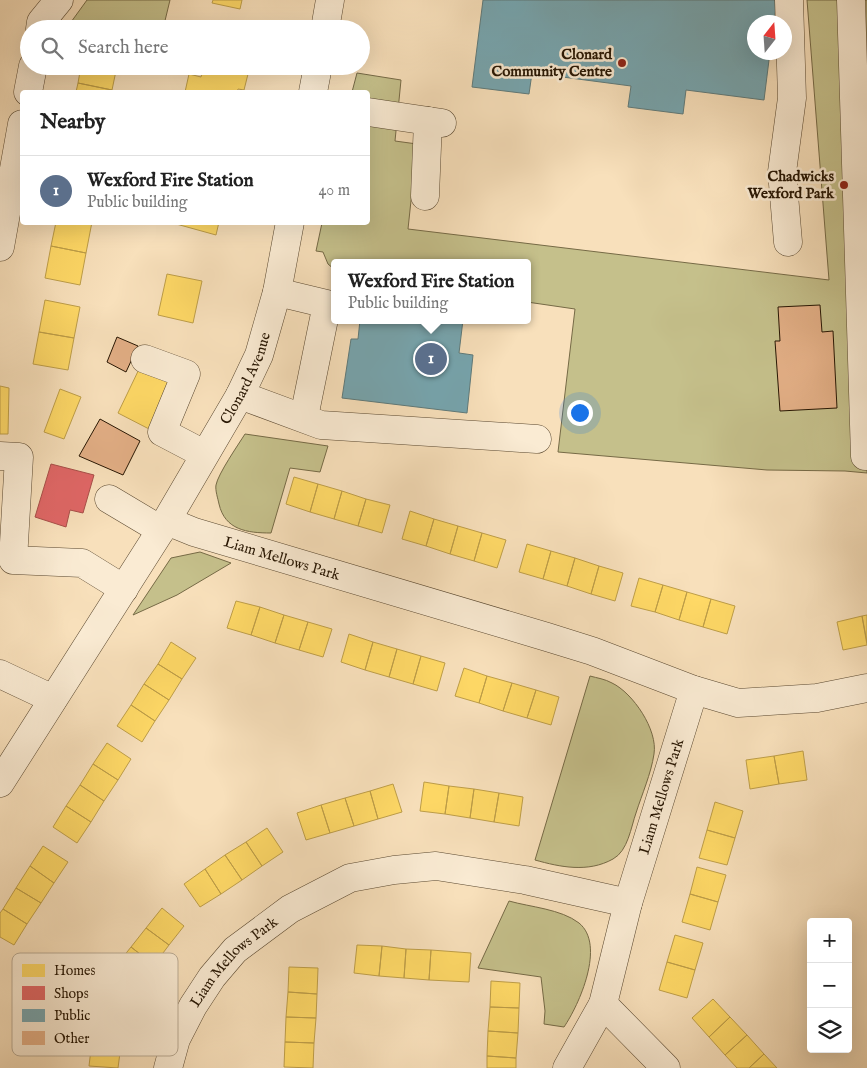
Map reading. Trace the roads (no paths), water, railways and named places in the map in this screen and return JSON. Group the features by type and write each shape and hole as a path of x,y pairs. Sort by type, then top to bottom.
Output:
{"street":[{"path":"43,20 59,0"},
{"path":"326,20 330,0"},
{"path":"788,242 782,172 792,98 789,0"},
{"path":"850,0 864,456 867,456"},
{"path":"28,90 31,75"},
{"path":"313,90 316,75"},
{"path":"370,112 435,122 426,196"},
{"path":"0,247 20,135"},
{"name":"Clonard Avenue","path":"164,526 204,454 240,395 259,355 277,292 289,225"},
{"path":"277,292 327,304 304,417"},
{"path":"145,359 186,374 162,432 204,454"},
{"path":"240,395 304,417 321,425 537,439"},
{"path":"0,456 19,457 13,560 82,563 124,589"},
{"name":"Liam Mellows Park","path":"109,499 164,526 194,532 592,651 694,690 738,703 817,698 867,688"},
{"path":"0,783 12,744 53,699 164,526"},
{"path":"0,674 53,699"},
{"name":"Liam Mellows Park","path":"568,1068 603,1004 628,903 694,690"},
{"name":"Liam Mellows Park","path":"178,1035 193,1006 235,950 290,909 350,878 436,866 525,880 628,903"},
{"path":"603,1004 666,1068"}],"place":[{"name":"Clonard Community Centre","path":"622,63"},
{"name":"Chadwicks Wexford Park","path":"844,185"},
{"name":"Wexford Fire Station","path":"431,359"}]}
